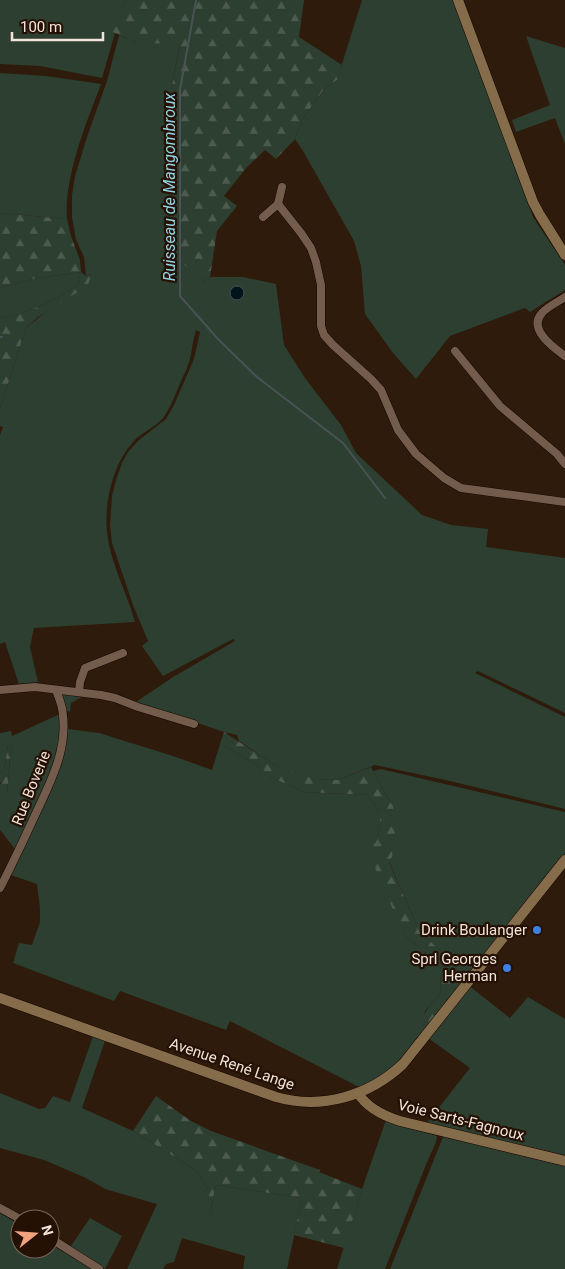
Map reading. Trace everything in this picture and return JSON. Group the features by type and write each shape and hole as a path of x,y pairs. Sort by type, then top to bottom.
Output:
{"main road":[{"path":"458,0 527,187 540,215 565,255"},
{"name":"Avenue René Lange","path":"0,998 282,1099 295,1102 318,1102 340,1099 369,1088 386,1078 403,1064 565,860"},
{"name":"Voie Sarts-Fagnoux","path":"358,1093 369,1106 400,1121 565,1161"}],"street":[{"path":"263,217 278,204 282,187"},
{"path":"278,204 311,248 316,262 321,285 321,326 324,335 381,390 398,430 416,454 444,478 461,488 565,502"},
{"path":"565,297 541,313 537,326 540,333 565,356"},
{"path":"455,351 500,406 557,454 565,464"},
{"path":"79,692 85,668 123,653"},
{"path":"0,690 34,687 115,698 194,724"},
{"name":"Rue Boverie","path":"0,888 30,828 59,759 63,715 56,690"},
{"path":"60,1244 99,1269"}],"green space":[{"path":"0,0 126,0 109,30 115,33 102,78 40,66 0,64"},
{"path":"126,0 304,0 299,37 342,65 337,80 324,89 302,120 295,139 276,159 265,150 246,168 224,196 237,206 217,231 210,277 204,281 177,259 173,251 170,218 171,90 180,44 138,43 108,30"},
{"path":"362,0 454,0 533,217 565,265 565,290 530,312 525,308 450,336 416,379 393,353 365,314 361,266 354,241 295,139 302,120 324,89 337,80"},
{"path":"119,35 138,43 180,43 171,90 170,218 173,251 204,281 210,277 243,277 276,284 284,345 305,378 341,425 356,453 422,515 451,525 488,529 486,547 565,558 565,713 478,671 475,673 565,717 565,809 375,765 338,780 313,779 275,765 239,741 237,735 136,702 173,677 235,641 233,639 163,676 142,646 148,641 133,605 112,543 110,525 112,496 122,463 128,452 139,440 166,419 174,405 194,359 200,332 196,330 190,359 173,400 163,418 136,439 126,451 111,484 106,520 109,543 135,622 34,628 30,647 38,682 19,684 5,642 0,644 0,435 3,427 0,426 0,408 26,328 92,274 86,276 84,257 76,240 72,217 72,195 75,176 107,81"},
{"path":"526,36 565,48 565,144 555,118 516,132 512,120 550,105"},
{"path":"0,73 46,76 101,84 72,168 67,202 67,219 0,213"},
{"path":"0,213 67,219 80,260 81,272 32,279 0,287"},
{"path":"81,272 77,286 59,297 30,310 0,318 0,287 32,279"},
{"path":"81,272 86,276 93,274 87,286 38,317 26,328 0,408 0,318 30,310 59,297 77,286"},
{"path":"64,694 85,695 71,703 70,712 66,710 62,696"},
{"path":"60,714 58,751 47,783 15,849 0,830 0,803 7,794 11,745 8,745 4,771 0,772 0,733 11,731 12,736"},
{"path":"68,729 99,733 212,770 220,744 253,762 272,778 305,792 368,795 380,812 380,824 376,842 404,935 433,959 440,970 441,993 425,1011 422,1034 397,1063 376,1079 359,1087 230,1021 226,1030 120,991 114,1001 13,963 19,943 32,945 40,922 40,908 37,884 11,875 63,760"},
{"path":"224,732 275,765 315,779 338,780 371,767 393,806 396,837 392,857 389,862 419,931 441,951 445,968 464,982 422,1034 424,1015 441,993 440,970 433,959 404,935 367,849 376,842 380,824 380,812 368,795 305,792 272,778 253,762 220,744"},
{"path":"8,745 11,745 7,795 0,803 0,784 2,783 0,782 0,772 4,771"},
{"path":"381,769 565,812 565,853 464,982 445,968 441,951 419,931 389,861 392,857 393,806 373,771"},
{"path":"468,985 510,1018 528,997 565,1019 565,1155 426,1124 470,1068 428,1038"},
{"path":"93,1036 105,1041 82,1108 133,1131 197,1171 209,1191 210,1214 216,1185 302,1198 287,1269 243,1269 245,1256 182,1238 174,1262 166,1264 163,1269 127,1269 157,1204 105,1189 86,1178 44,1160 0,1148 0,1093 39,1109 45,1108 53,1096 70,1102"},
{"path":"156,1096 191,1121 211,1131 320,1170 319,1172 362,1189 344,1248 294,1235 302,1198 216,1185 210,1214 207,1213 209,1191 197,1171 133,1131"},
{"path":"386,1120 437,1136 436,1142 385,1269 337,1269 362,1189"},
{"path":"443,1137 565,1166 565,1269 390,1269"},
{"path":"0,1213 10,1219 10,1259 60,1259 60,1250 92,1269 0,1269"},
{"path":"90,1218 122,1236 105,1269 71,1246"}],"water":[{"path":"237,286 242,288 244,293 242,298 237,300 232,298 230,293 232,288"}],"waterway":[{"name":"Ruisseau de Mangombroux","path":"196,0 180,90 180,296 218,339 257,377 343,443 385,498"}],"place":[{"name":"Drink Boulanger","path":"537,930"},
{"name":"Sprl Georges Herman","path":"507,968"}]}
